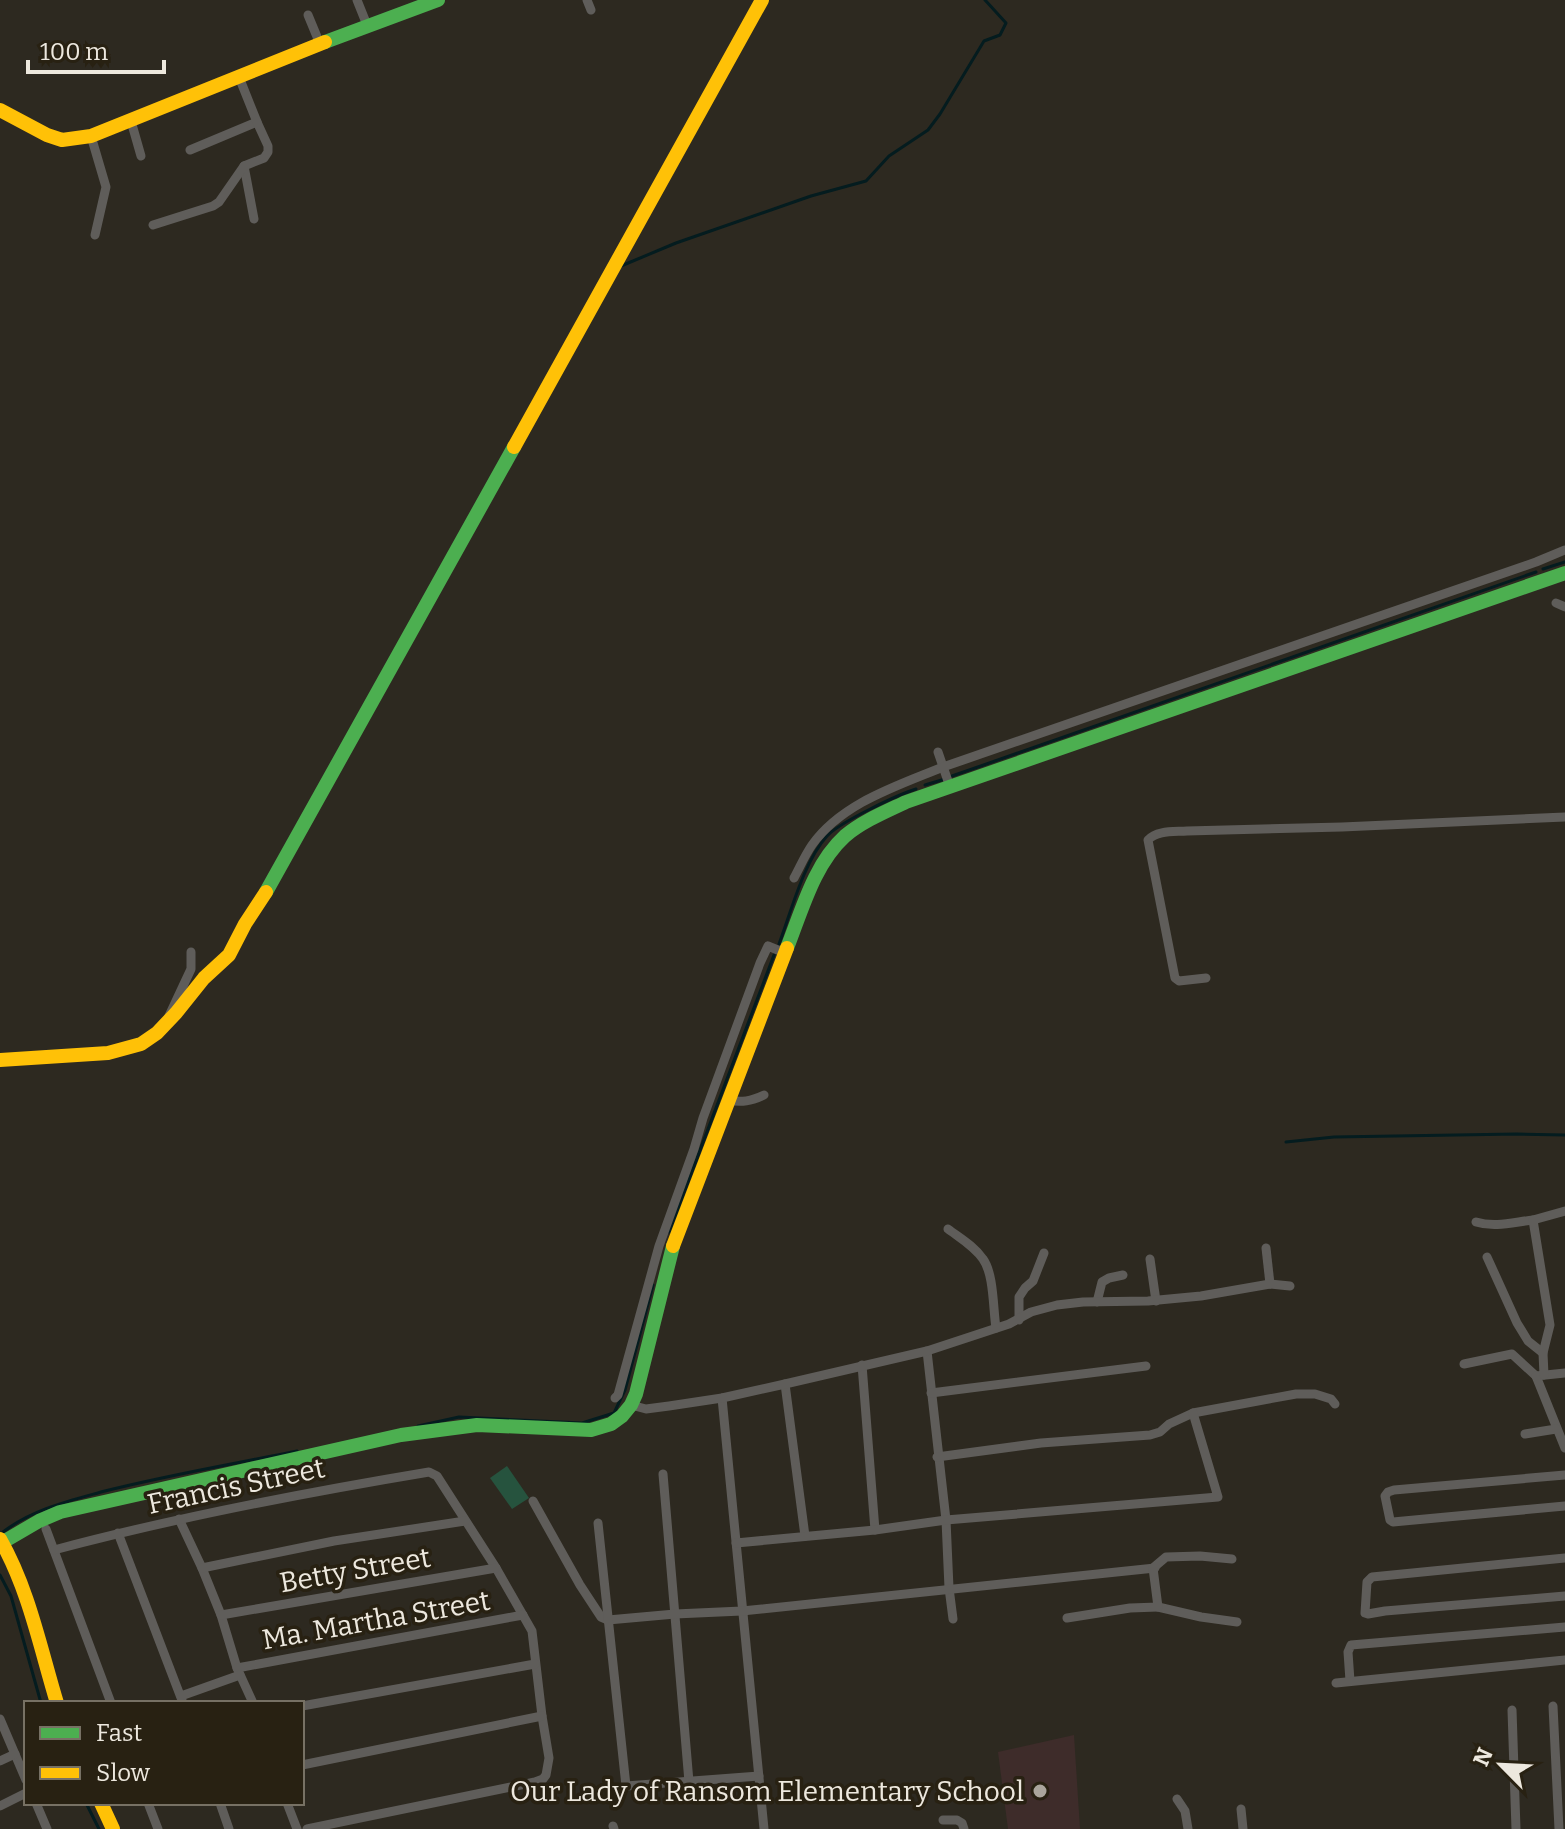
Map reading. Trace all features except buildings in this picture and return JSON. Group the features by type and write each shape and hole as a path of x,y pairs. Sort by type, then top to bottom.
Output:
{"street":[{"path":"357,0 367,25"},
{"path":"0,110 54,138 70,140 91,136 367,25 438,0"},
{"path":"0,1060 108,1053 141,1044 167,1023 204,978 229,955 762,0"},
{"path":"308,15 320,44"},
{"path":"153,225 213,206 224,197 244,166 264,158 268,152 239,77"},
{"path":"131,121 141,156"},
{"path":"190,150 257,122"},
{"path":"91,136 106,187 95,235"},
{"path":"244,166 254,219"},
{"path":"794,878 813,844 842,815 882,792 943,767 1565,550"},
{"path":"1536,562 1542,581"},
{"path":"56,1701 27,1600 1,1540 60,1512 401,1435 477,1425 593,1431 618,1419 631,1405 676,1235 785,953 822,863 835,845 856,828 875,816 923,796 1565,573"},
{"path":"938,752 950,787"},
{"path":"917,778 923,796"},
{"path":"1206,978 1179,981 1175,978 1148,840 1153,835 1162,832 1565,817"},
{"path":"615,1398 659,1246 760,963 768,946 785,953"},
{"path":"167,1023 191,969 191,952"},
{"path":"728,1100 751,1101 764,1095"},
{"path":"1476,1222 1506,1225 1565,1211"},
{"path":"1533,1220 1550,1325 1540,1375 1565,1448"},
{"path":"948,1229 975,1249 985,1261 996,1328"},
{"path":"1266,1248 1270,1284"},
{"path":"1019,1320 1019,1297 1033,1281 1044,1253"},
{"path":"1487,1257 1517,1323 1528,1341 1543,1353"},
{"path":"1150,1259 1156,1301"},
{"path":"1097,1302 1102,1282 1123,1275"},
{"path":"631,1405 646,1409 722,1398 927,1351 1057,1305 1156,1301 1270,1284 1290,1286"},
{"path":"927,1351 946,1520 953,1619"},
{"path":"1464,1364 1512,1354 1540,1375 1565,1373"},
{"path":"862,1365 875,1530"},
{"path":"931,1393 1146,1366"},
{"path":"785,1384 805,1536"},
{"path":"937,1457 1041,1443 1150,1435 1193,1413 1296,1394 1315,1394 1331,1399 1335,1404"},
{"path":"722,1398 764,1829"},
{"path":"736,1543 946,1520 1218,1497 1193,1413"},
{"path":"1525,1434 1565,1422"},
{"name":"Francis Street","path":"54,1550 179,1519 429,1472 437,1476 465,1521"},
{"path":"663,1474 689,1782"},
{"path":"1565,1475 1394,1490 1385,1496 1393,1522 1565,1506"},
{"path":"533,1501 580,1585 601,1617 608,1620 742,1611 1154,1568 1166,1557 1232,1559"},
{"path":"179,1519 221,1615 238,1671 252,1701"},
{"path":"202,1568 334,1541 465,1521 496,1568 533,1635 548,1746 549,1769 543,1779 307,1829"},
{"path":"598,1523 625,1784 628,1787 759,1776"},
{"path":"46,1529 110,1701"},
{"path":"118,1533 182,1700"},
{"path":"1565,1558 1372,1577 1367,1582 1365,1613 1565,1596"},
{"name":"Betty Street","path":"221,1615 496,1568"},
{"path":"1154,1568 1158,1607"},
{"path":"1067,1618 1158,1607 1237,1622"},
{"name":"Ma. Martha Street","path":"182,1700 238,1671 523,1615"},
{"path":"1350,1681 1348,1652 1351,1645 1565,1627"},
{"path":"1336,1683 1565,1660"},
{"path":"304,1706 535,1664"},
{"path":"1553,1706 1559,1829"},
{"path":"1512,1710 1516,1829"},
{"path":"304,1765 542,1716"},
{"path":"0,1719 24,1775"},
{"path":"0,1761 15,1754"},
{"path":"0,1806 24,1794"},
{"path":"1177,1799 1185,1811 1188,1829"},
{"path":"37,1805 45,1828"},
{"path":"102,1805 113,1829"},
{"path":"149,1805 158,1829"},
{"path":"221,1805 229,1829"},
{"path":"288,1805 297,1829"},
{"path":"1241,1809 1243,1829"},
{"path":"943,1820 957,1820 964,1829"}],"shaded area":[{"name":"Our Lady of Ransom Elementary School","path":"1074,1735 1080,1829 1008,1829 998,1752"}],"green space":[{"path":"507,1466 529,1498 512,1509 490,1478"}],"waterway":[{"path":"621,266 676,243 811,196 866,181 889,156 928,130 984,41 1000,35 1006,23 985,0"},
{"path":"1543,569 1565,562"},
{"path":"952,776 1536,572"},
{"path":"925,785 945,779"},
{"path":"779,944 811,859 827,836 856,817 916,789"},
{"path":"669,1232 774,955"},
{"path":"1286,1142 1334,1137 1565,1135"},
{"path":"418,1426 459,1417 582,1423 614,1413 625,1390 653,1285"},
{"path":"3,1532 65,1502 153,1480 297,1451"},
{"path":"0,1575 11,1596 40,1701"},
{"path":"87,1805 99,1829"}],"traffic: fast":[{"path":"325,42 438,0"},
{"path":"266,892 514,447"},
{"path":"787,948 810,888 834,847 859,826 882,813 906,802 1565,573"},
{"path":"3,1542 60,1512 401,1435 477,1425 591,1430 611,1424 622,1416 636,1394 673,1246"}],"traffic: slow":[{"path":"514,447 762,0"},
{"path":"0,110 62,140 91,136 325,42"},
{"path":"0,1060 108,1053 141,1044 157,1033 204,978 229,955 266,892"},
{"path":"673,1246 787,948"},
{"path":"0,1539 26,1599 56,1701"},
{"path":"102,1805 113,1829"}],"place":[{"name":"Our Lady of Ransom Elementary School","path":"1040,1791"}]}
